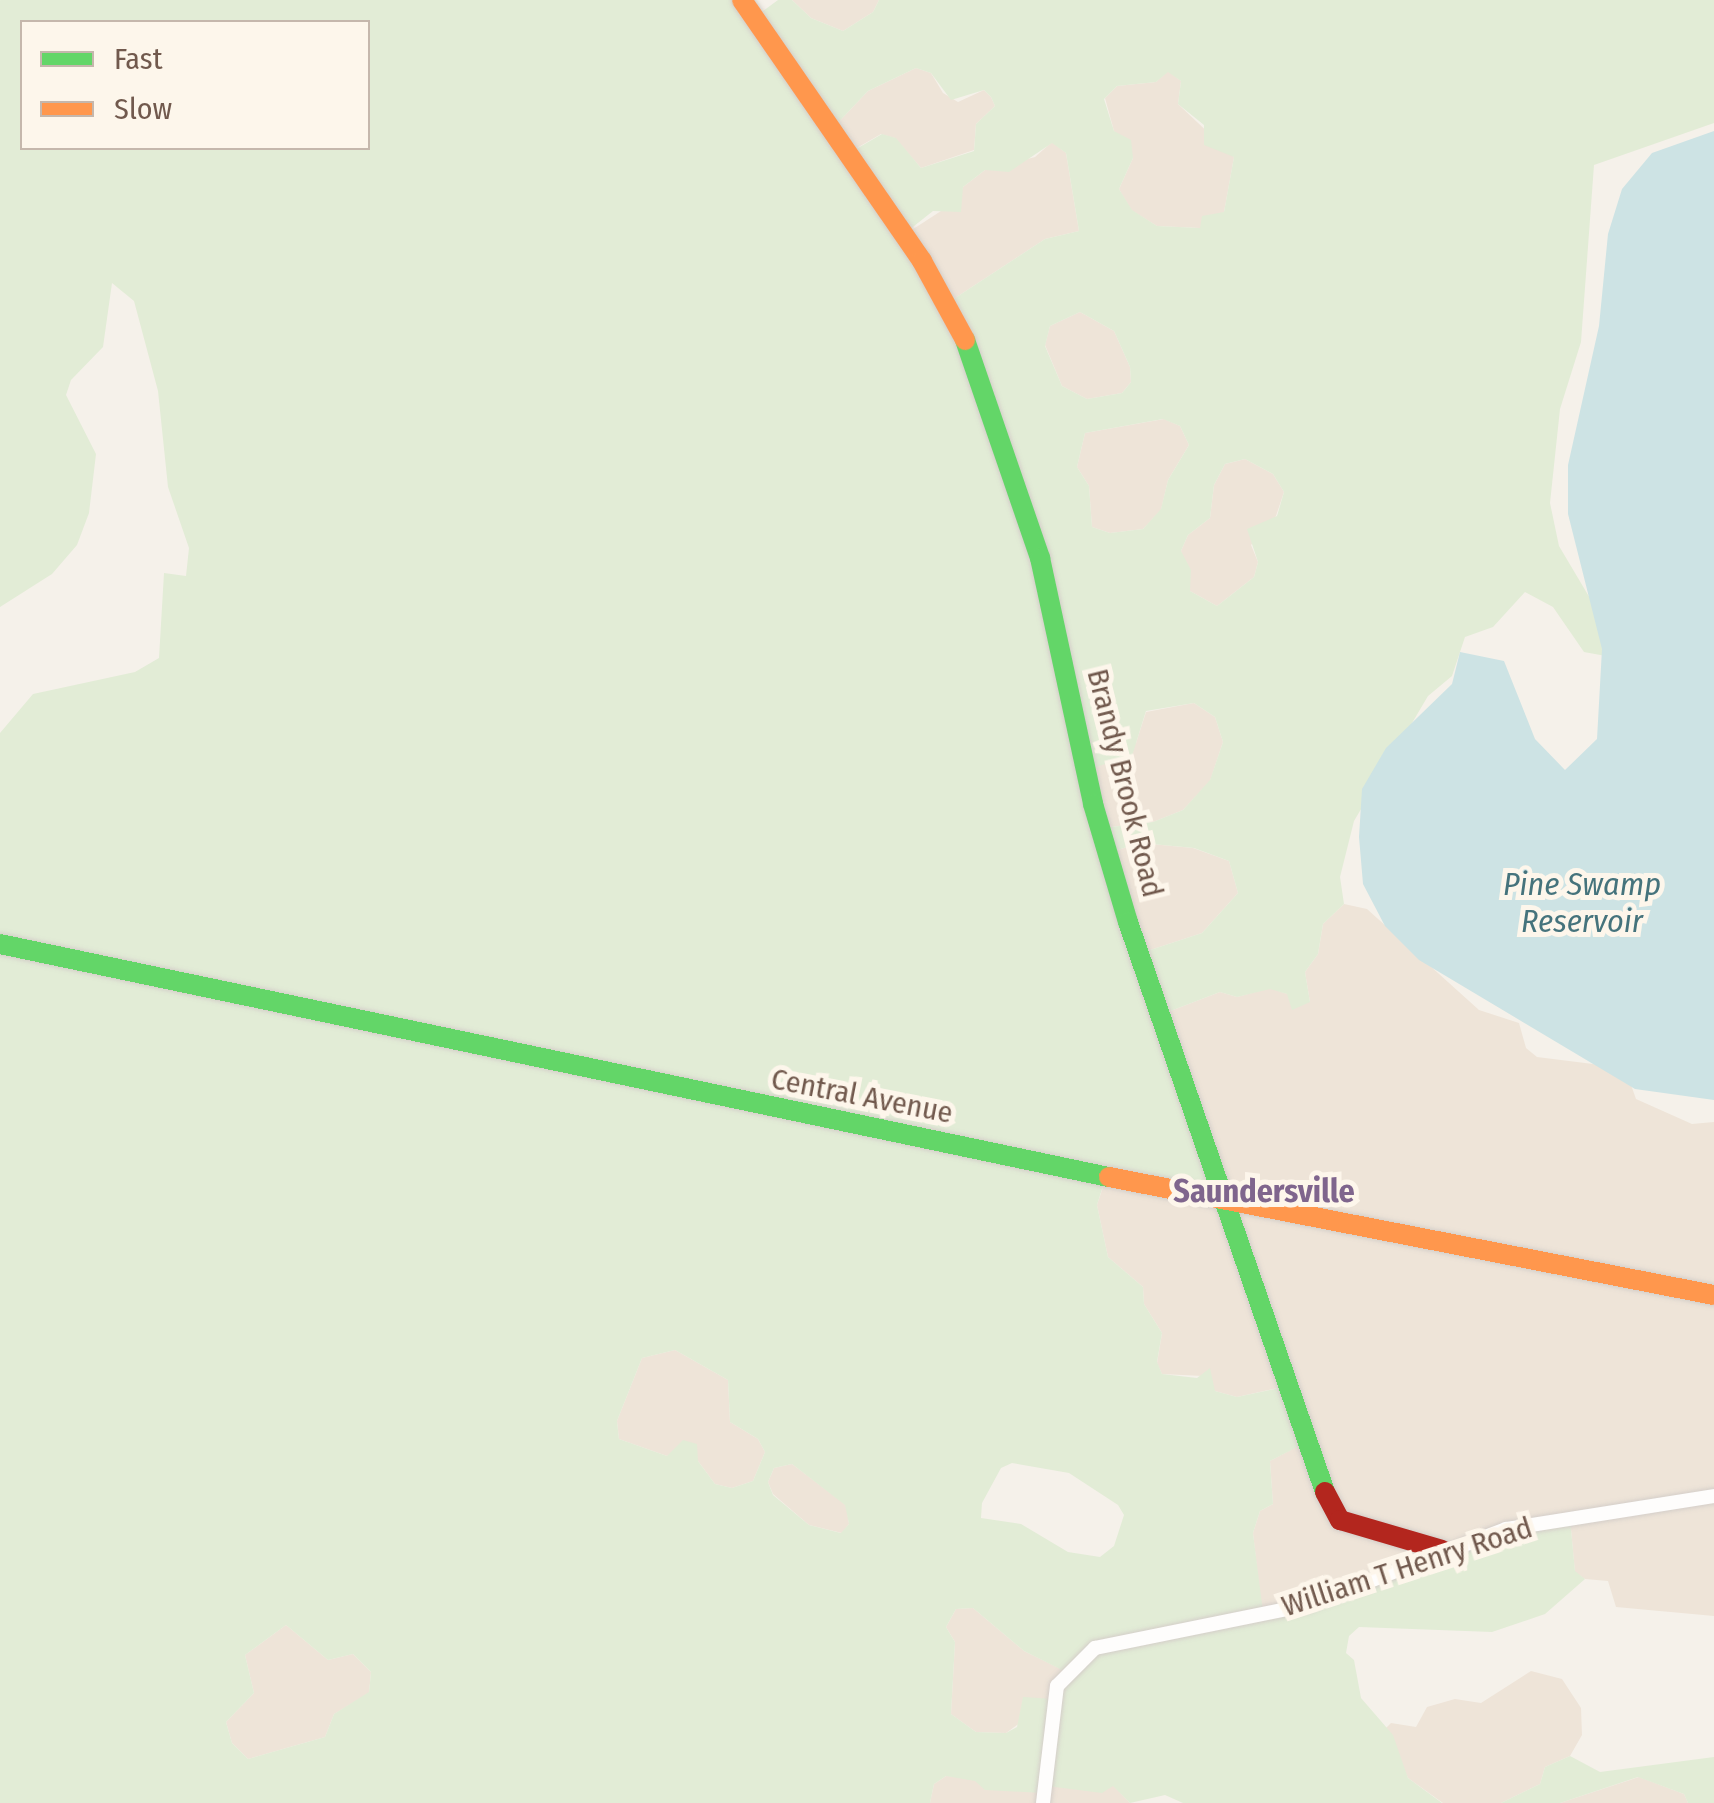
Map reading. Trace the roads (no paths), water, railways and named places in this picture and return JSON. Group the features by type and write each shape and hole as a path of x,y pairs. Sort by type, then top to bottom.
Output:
{"street":[{"name":"Brandy Brook Road","path":"742,0 922,261 974,356 1040,558 1093,804 1128,922 1226,1197 1299,1426 1340,1520 1442,1550"},
{"name":"Central Avenue","path":"0,944 812,1118 1714,1294"},
{"name":"William T Henry Road","path":"1043,1803 1057,1686 1085,1654 1153,1632 1307,1605 1506,1528 1714,1496"}],"water":[{"name":"Pine Swamp Reservoir","path":"1714,131 1714,1100 1635,1089 1419,960 1385,926 1363,884 1359,837 1362,789 1386,748 1452,684 1460,652 1504,661 1535,739 1565,770 1597,739 1602,649 1568,514 1568,465 1599,326 1608,234 1622,189 1652,153"}],"district":[{"name":"Saundersville","path":"1264,1191"}]}
